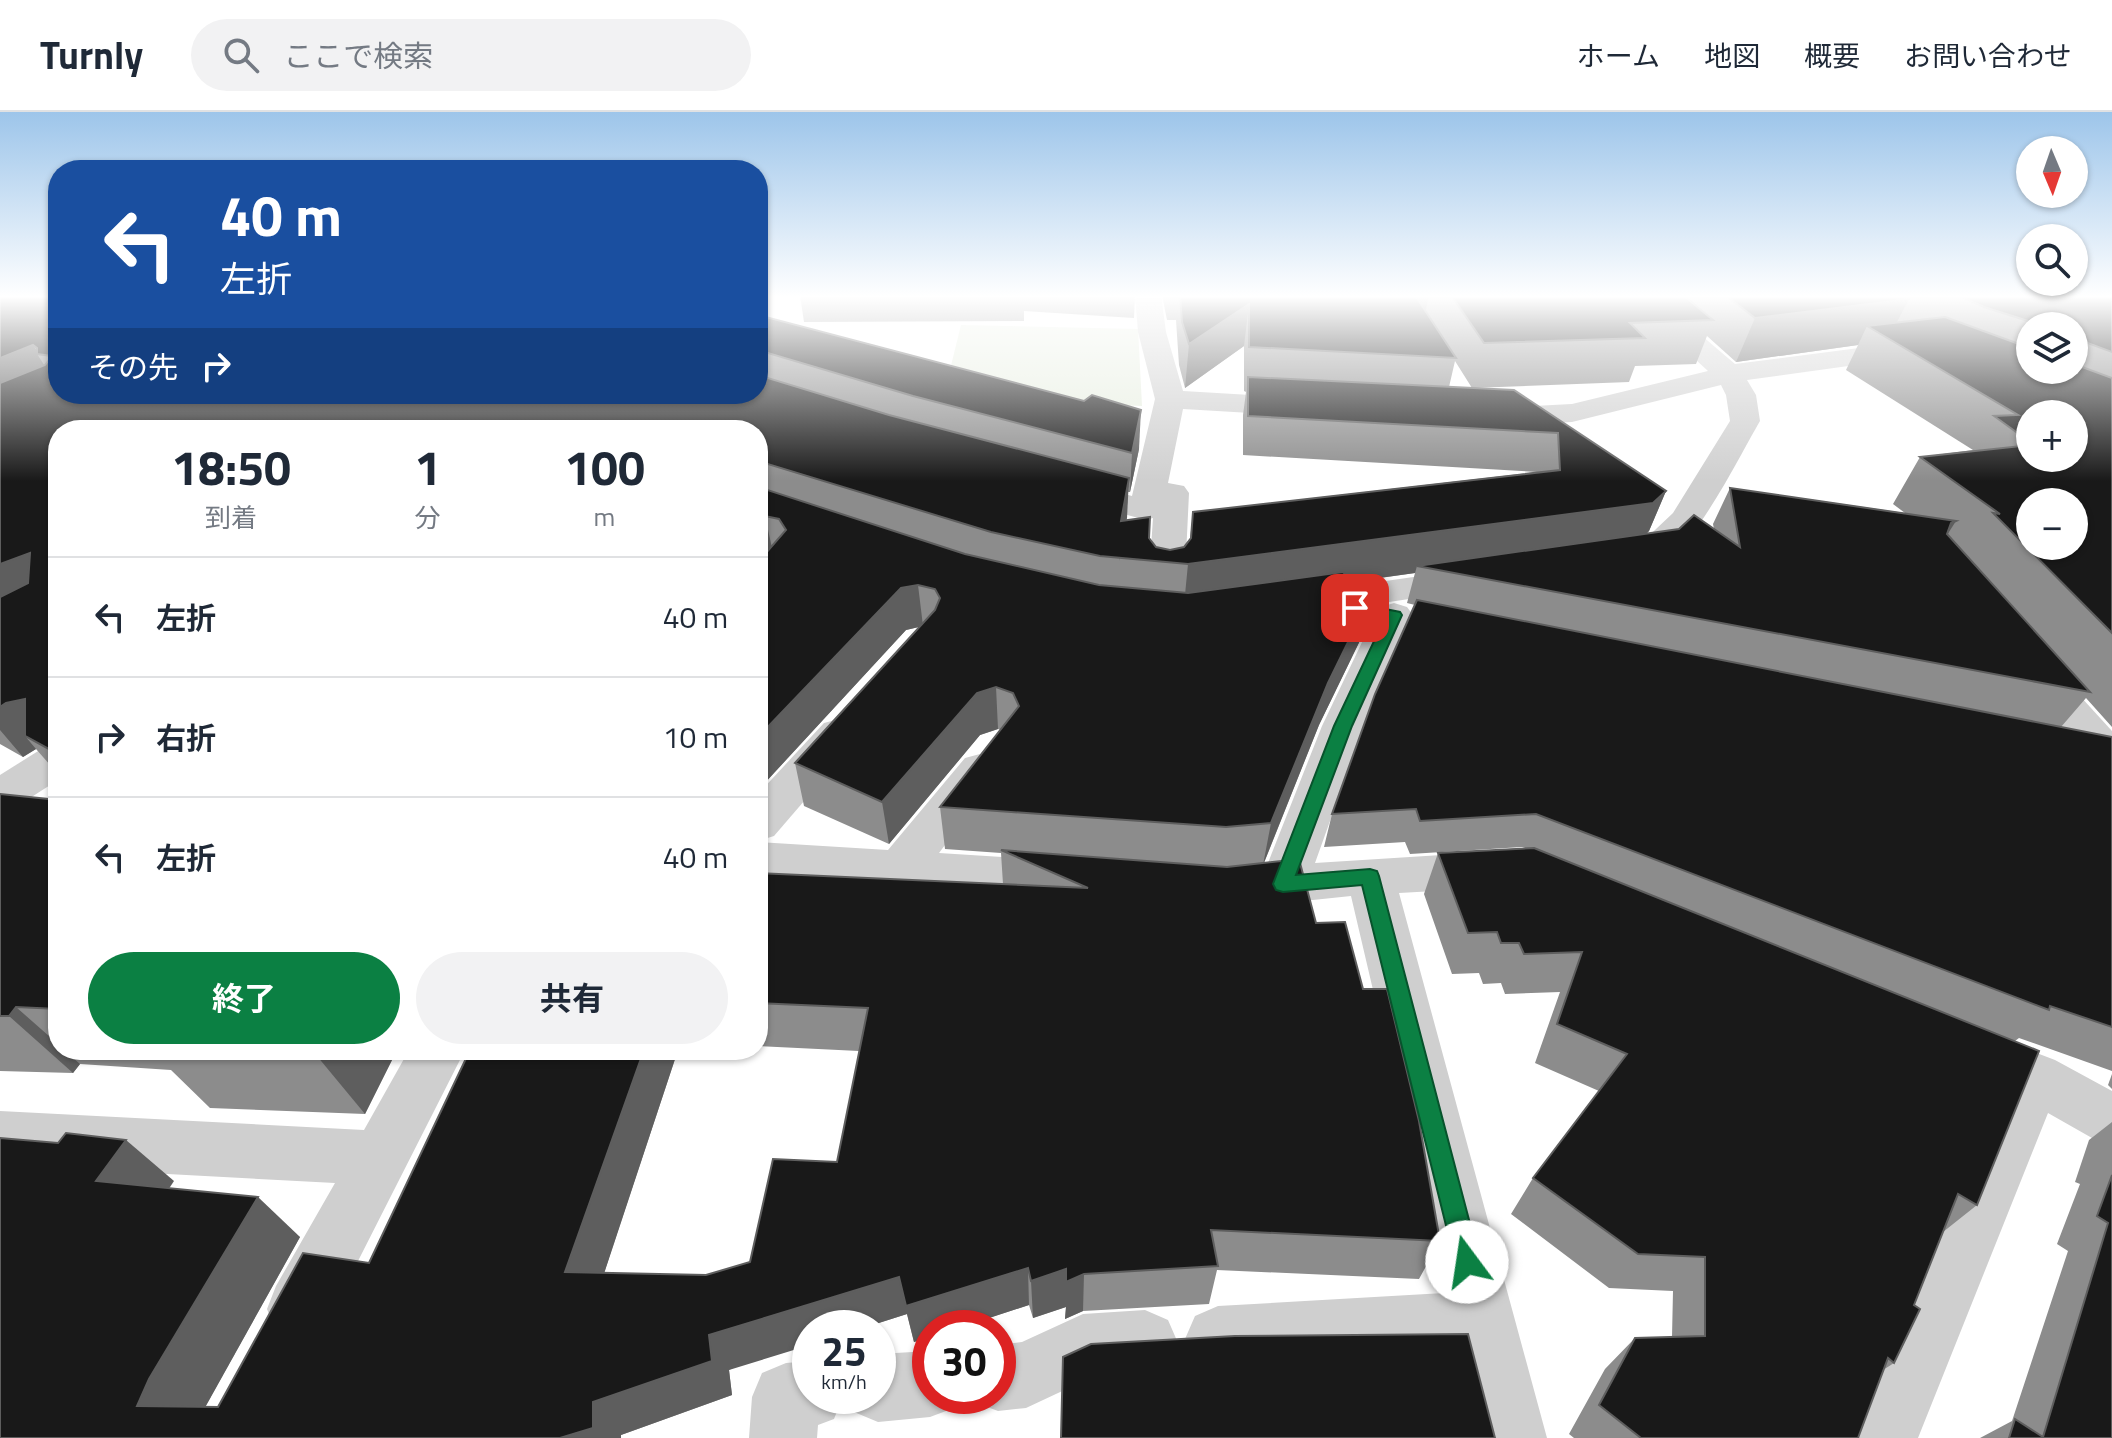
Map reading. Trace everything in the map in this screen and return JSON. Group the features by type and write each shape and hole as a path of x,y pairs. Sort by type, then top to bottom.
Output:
{"street":[{"path":"1044,482 1146,510 1170,399 1159,357"},
{"path":"1587,564 1649,555 1686,519 1745,421 1741,395 1729,374 1709,357"},
{"path":"1467,410 1572,413 1729,374 1874,357"},
{"path":"1170,399 1329,408"},
{"path":"1152,491 1172,493 1167,577"},
{"path":"1277,607 1494,577"},
{"path":"1283,884 1343,726 1410,618 1324,601"},
{"path":"2007,640 2112,758"},
{"path":"768,813 860,709"},
{"path":"2050,746 2112,758"},
{"path":"901,867 997,747"},
{"path":"0,796 48,765"},
{"path":"768,860 1109,882"},
{"path":"1204,889 1521,868 1536,874"},
{"path":"1370,876 1513,1438"},
{"path":"1932,1036 2035,1077 2112,1120"},
{"path":"274,1354 433,1060"},
{"path":"1884,1438 2035,1077"},
{"path":"0,1138 380,1158"},
{"path":"1016,1376 1026,1375 1083,1347 1483,1323"},
{"path":"783,1438 786,1397 792,1396"}],"shaded area":[{"path":"953,357 1139,357 1142,406 943,398"}],"building":[{"path":"781,357 917,357 1084,401 1092,395 1141,410 1132,453 913,396"},
{"path":"1919,357 2016,357 2016,384 2088,384 2088,369 2112,378 2112,633 2040,560 2088,560 2088,488 2016,488 2016,536 1993,513 2000,514 1920,457 2016,447 2016,472 2088,472 2088,400 2016,400 2016,414"},
{"path":"48,361 48,404 768,404 768,378 889,415 1129,478 1121,521 1150,517 1149,538 1156,547 1170,550 1184,547 1191,538 1193,512 1560,470 1558,433 1248,416 1248,377 1514,390 1666,491 1653,503 1188,564 1100,556 991,532 768,464 768,420 48,420 48,749 25,736 25,699 0,707 0,597 28,583 30,553 0,564 0,383"},
{"path":"2016,415 2016,432 1994,416"},
{"path":"1730,488 1956,521 1951,523 1947,534 2090,692 1417,566 1679,529 1694,515 1740,547"},
{"path":"768,490 965,554 1099,585 1188,593 1343,572 1348,577 1377,583 1328,683 1271,823 1226,827 940,807 1019,706 1013,693 996,687 977,693 882,802 795,763 935,610 940,598 935,589 918,585 901,588 768,727 768,551 786,530 779,519 768,517"},
{"path":"1417,600 2112,737 2112,1027 2050,1006 2049,1010 1536,814 1420,821 1416,809 1332,814 1375,694"},
{"path":"0,794 48,799 48,1009 16,1007 9,1016 0,1016"},
{"path":"1534,848 2039,1051 1977,1205 1958,1194 1914,1305 1920,1309 1894,1363 1888,1358 1858,1438 1641,1438 1599,1405 1635,1338 1705,1336 1705,1257 1638,1254 1533,1178 1627,1054 1557,1024 1582,952 1524,954 1519,943 1501,943 1497,932 1468,933 1438,853"},
{"path":"1001,850 1227,867 1299,859 1316,923 1345,922 1363,989 1387,989 1419,1121 1440,1241 1211,1230 1218,1266 1084,1274 1066,1282 1066,1269 1031,1281 1028,1268 906,1306 899,1277 709,1335 712,1361 593,1402 593,1428 560,1438 0,1438 0,1138 58,1143 66,1133 126,1140 96,1181 258,1197 149,1379 137,1406 218,1407 303,1253 369,1263 465,1060 640,1060 565,1272 706,1275 750,1262 773,1159 837,1162 868,1008 768,1003 768,873 1088,888"},
{"path":"2112,1175 2112,1438 2009,1438 2015,1419 2043,1437 2108,1223 2097,1216"},
{"path":"1468,1334 1495,1438 1061,1438 1063,1357 1091,1344 1235,1336"}],"route":[{"path":"1355,608 1394,615 1343,726 1283,884 1370,876 1467,1262"}]}
